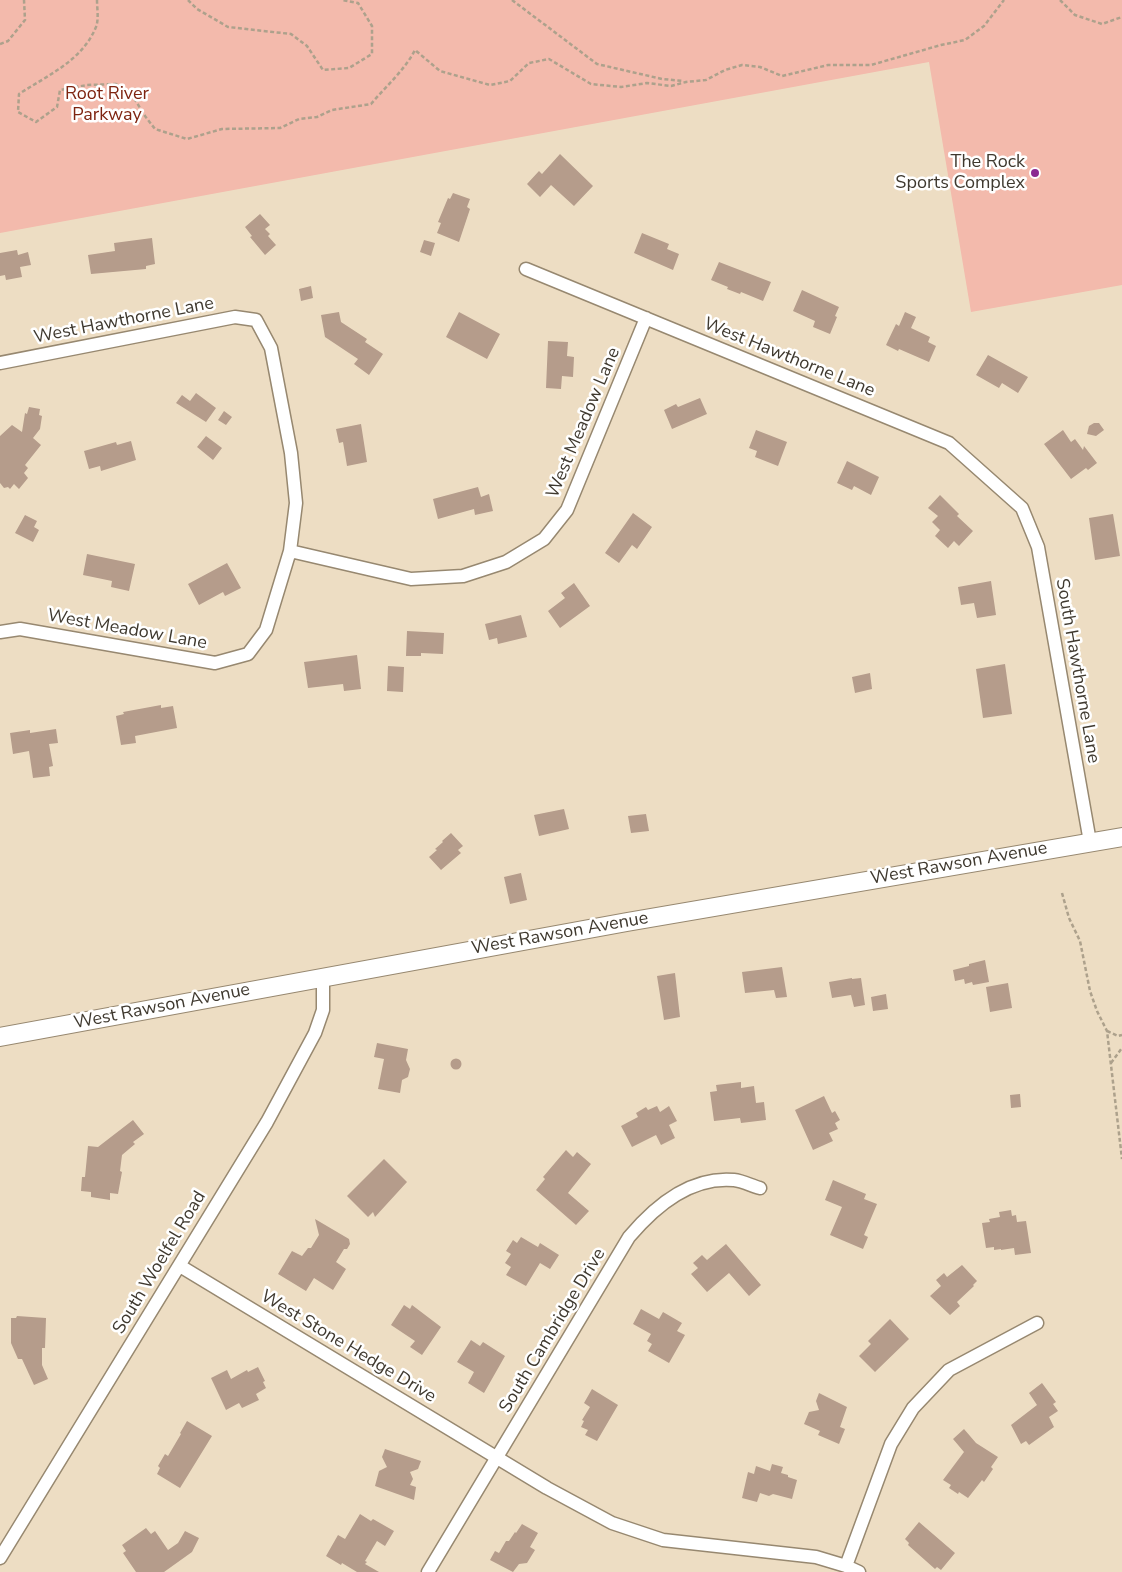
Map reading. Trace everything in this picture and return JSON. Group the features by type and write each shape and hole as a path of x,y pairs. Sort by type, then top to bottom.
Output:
{"main road":[{"name":"West Rawson Avenue","path":"0,1037 627,922 1122,837"}],"street":[{"name":"West Hawthorne Lane","path":"526,270 949,444 1022,508"},
{"name":"West Hawthorne Lane","path":"0,363 235,317 256,320 271,348 291,453 296,503 290,551"},
{"name":"West Meadow Lane","path":"0,632 20,629 215,663 248,654 266,630 290,551 411,579 463,576 506,562 544,539 567,510 646,318"},
{"name":"South Hawthorne Lane","path":"1022,508 1038,547 1090,842"},
{"name":"South Woelfel Road","path":"0,1558 267,1122 315,1033 323,1010 323,977"},
{"name":"South Cambridge Drive","path":"428,1572 629,1237 641,1222 673,1196 705,1182 735,1180 760,1188"},
{"name":"West Stone Hedge Drive","path":"180,1266 547,1488 612,1523 663,1540 816,1557 859,1572"},
{"path":"846,1566 891,1444 913,1408 950,1370 1037,1322"}],"path":[{"path":"0,44 8,41 25,20 24,0"},
{"path":"98,0 96,26 85,47 63,68 19,94 18,112 36,122 57,107 60,90 87,85 116,84 134,98 144,116 155,129 188,138 222,129 280,128 299,119 316,117 332,110 371,104 408,64 415,50 440,71 490,85 510,81 529,64 549,59 591,84 621,87 648,83 671,86 706,80 725,70 742,65 760,67 782,76 828,65 871,65 965,40 984,26 1004,0"},
{"path":"188,0 197,9 228,27 291,34 306,46 323,70 350,68 372,54 372,26 358,3 342,0"},
{"path":"512,0 598,64 662,79 686,82"},
{"path":"1060,0 1074,15 1102,24 1122,17"},
{"path":"1062,893 1069,918 1080,941 1090,991 1107,1031 1122,1159"},
{"path":"1107,1031 1118,1036 1122,1035"},
{"path":"1110,1063 1122,1048"}],"green space":[{"name":"Root River Parkway","path":"0,0 1122,0 1122,285 971,312 929,62 0,233"}],"building":[{"path":"560,154 593,186 574,206 551,185 540,197 527,184 539,171 542,174"},
{"path":"453,193 470,199 467,207 470,209 459,242 437,233 441,223 438,222 448,198 450,199"},
{"path":"260,214 270,225 265,229 276,245 265,255 250,237 252,236 245,227"},
{"path":"642,233 669,244 667,249 679,254 673,270 634,253"},
{"path":"152,238 155,264 146,266 146,269 91,274 88,255 115,251 114,243"},
{"path":"424,240 435,243 431,256 420,252"},
{"path":"17,250 18,255 28,252 31,265 20,267 22,277 6,280 5,275 0,276 0,253"},
{"path":"719,262 771,282 763,301 741,292 740,294 727,289 728,287 711,280"},
{"path":"311,286 313,298 301,301 299,289"},
{"path":"802,290 839,307 830,334 813,327 815,321 793,311"},
{"path":"339,312 341,322 367,339 365,342 383,354 369,375 354,364 358,359 325,337 321,315"},
{"path":"459,312 500,334 487,359 446,337"},
{"path":"905,312 916,317 911,328 930,337 928,342 936,346 929,362 886,345 896,324 899,326"},
{"path":"548,341 568,342 567,356 574,357 573,377 562,376 561,389 546,388"},
{"path":"988,355 1028,377 1018,393 1002,383 999,388 976,375"},
{"path":"196,393 216,408 206,422 176,403 182,395 190,401"},
{"path":"700,398 707,414 672,429 664,410 676,404 678,407"},
{"path":"29,407 40,409 39,415 42,416 40,429 33,438 41,445 25,465 28,468 24,473 28,478 19,489 14,484 10,489 8,487 4,488 0,483 0,436 12,425 22,432 25,413 27,414"},
{"path":"224,411 232,417 226,425 218,420"},
{"path":"1099,423 1104,430 1096,436 1087,434 1089,426"},
{"path":"361,424 367,462 347,466 343,442 339,443 336,429"},
{"path":"756,430 787,442 778,466 755,457 757,451 749,448"},
{"path":"1063,430 1071,442 1075,439 1083,450 1084,446 1097,463 1088,470 1086,468 1071,479 1044,444"},
{"path":"206,436 222,448 213,460 197,447"},
{"path":"131,441 136,460 101,471 100,466 89,469 84,451 116,442 117,445"},
{"path":"847,461 879,477 871,495 854,486 852,490 837,483"},
{"path":"478,487 481,497 489,494 493,511 475,515 474,509 438,519 433,499"},
{"path":"940,495 959,514 957,516 973,531 959,546 954,541 948,548 935,536 940,530 932,522 938,516 928,508"},
{"path":"633,513 652,527 637,549 632,545 619,563 605,553"},
{"path":"1113,514 1120,556 1095,560 1089,518"},
{"path":"25,515 37,521 34,527 39,530 33,542 15,533"},
{"path":"87,554 135,564 129,591 111,587 112,581 83,575"},
{"path":"227,563 241,588 225,596 223,592 199,605 188,584"},
{"path":"991,581 996,615 977,618 974,603 961,605 958,587"},
{"path":"574,583 590,606 560,628 548,611 565,598 561,593"},
{"path":"521,615 527,637 498,644 497,638 489,640 485,624"},
{"path":"407,631 444,633 443,654 421,653 421,656 406,656"},
{"path":"357,655 361,689 344,691 343,684 308,688 304,662"},
{"path":"1005,664 1012,714 983,718 976,669"},
{"path":"388,666 404,667 403,692 387,691"},
{"path":"870,673 872,689 855,693 852,677"},
{"path":"161,705 161,708 173,706 177,728 135,736 136,743 121,745 116,716 124,714 123,712"},
{"path":"56,729 58,743 49,744 53,766 49,767 50,776 33,778 29,751 13,754 10,733 30,730 30,733"},
{"path":"564,809 569,829 539,836 534,815"},
{"path":"646,814 649,831 631,833 628,816"},
{"path":"451,833 463,846 458,850 461,853 441,870 429,857"},
{"path":"521,873 527,900 510,904 504,877"},
{"path":"985,960 989,982 973,985 972,982 965,984 964,979 955,981 953,970"},
{"path":"782,967 787,997 776,998 774,990 745,993 742,972"},
{"path":"675,973 680,1017 664,1020 657,976"},
{"path":"861,978 865,1005 854,1007 851,995 832,998 829,982"},
{"path":"1008,983 1012,1008 990,1012 986,987"},
{"path":"886,994 888,1009 873,1011 871,997"},
{"path":"377,1043 408,1049 406,1060 410,1069 408,1077 402,1080 400,1093 378,1089 384,1059 374,1057"},
{"path":"456,1058 462,1064 456,1070 450,1064"},
{"path":"741,1082 741,1088 754,1086 756,1103 764,1102 766,1120 741,1123 740,1118 714,1121 710,1092 717,1091 716,1085"},
{"path":"1020,1094 1021,1107 1011,1108 1010,1095"},
{"path":"824,1096 832,1113 835,1111 840,1120 835,1123 838,1129 829,1133 833,1141 813,1150 795,1110"},
{"path":"657,1106 660,1112 669,1106 677,1121 669,1125 675,1138 661,1145 656,1135 632,1147 621,1126 638,1117 636,1113 646,1107 648,1110"},
{"path":"133,1120 144,1134 133,1142 135,1144 122,1155 120,1171 122,1172 118,1194 110,1193 110,1200 91,1197 91,1192 81,1191 82,1177 85,1177 88,1146 98,1147"},
{"path":"566,1150 573,1157 577,1152 591,1164 568,1193 589,1211 576,1225 536,1190 545,1179 543,1177"},
{"path":"384,1159 407,1182 375,1217 373,1212 368,1217 347,1196"},
{"path":"833,1180 866,1194 864,1199 877,1204 864,1235 868,1237 863,1249 830,1235 842,1207 825,1200"},
{"path":"1011,1210 1012,1216 1016,1215 1017,1222 1026,1221 1031,1253 1015,1255 1014,1248 994,1250 994,1247 986,1248 982,1223 990,1222 989,1219 1000,1217 999,1212"},
{"path":"315,1219 349,1239 350,1244 347,1249 344,1249 336,1262 346,1269 333,1290 314,1278 306,1291 278,1274 292,1251 302,1256 308,1248 311,1248 319,1235"},
{"path":"521,1237 538,1247 540,1243 559,1255 550,1269 540,1263 526,1286 506,1275 511,1267 505,1263 511,1254 506,1251 513,1240 517,1243"},
{"path":"726,1244 761,1285 749,1296 729,1273 707,1292 691,1274 698,1268 693,1263 702,1255 707,1260"},
{"path":"962,1265 977,1281 957,1302 960,1306 950,1315 930,1296 941,1286 936,1280 944,1273 947,1277"},
{"path":"404,1305 410,1309 412,1305 441,1327 422,1355 410,1347 415,1341 391,1325"},
{"path":"641,1309 659,1319 663,1312 682,1323 677,1331 685,1335 669,1363 648,1351 652,1344 647,1341 651,1334 633,1324"},
{"path":"17,1316 46,1318 45,1348 42,1348 42,1365 48,1379 34,1385 22,1359 18,1359 11,1343 11,1318 16,1318"},
{"path":"890,1319 909,1339 875,1372 859,1356 871,1344 868,1341"},
{"path":"471,1340 480,1346 483,1342 505,1356 484,1393 468,1383 474,1372 457,1362"},
{"path":"258,1367 265,1381 263,1382 266,1388 256,1394 259,1400 242,1408 239,1403 226,1410 211,1378 227,1370 231,1379 247,1370 248,1372"},
{"path":"1042,1383 1056,1402 1053,1404 1058,1411 1049,1417 1054,1427 1029,1445 1026,1441 1021,1444 1011,1425 1037,1405 1029,1393"},
{"path":"592,1389 618,1405 597,1441 585,1435 588,1430 581,1427 584,1421 582,1420 590,1407 584,1403"},
{"path":"819,1393 847,1407 840,1427 845,1429 839,1444 818,1435 820,1431 804,1424 809,1412 819,1410 816,1401"},
{"path":"187,1421 212,1436 180,1488 157,1474 160,1468 158,1466 165,1454 168,1456"},
{"path":"964,1429 976,1443 998,1457 991,1467 993,1469 984,1482 982,1480 968,1498 949,1488 951,1485 943,1480 964,1452 953,1439"},
{"path":"385,1449 421,1461 418,1469 410,1472 413,1479 410,1485 416,1487 414,1500 375,1486 379,1471 387,1467 382,1457"},
{"path":"772,1464 783,1467 781,1473 797,1480 792,1499 760,1493 757,1502 742,1498 748,1472 754,1474 756,1466 770,1471"},
{"path":"360,1514 394,1531 385,1546 377,1541 365,1561 367,1562 365,1564 379,1572 357,1572 326,1556 338,1535 345,1539"},
{"path":"919,1522 955,1553 941,1570 937,1567 935,1569 908,1545 909,1543 905,1539"},
{"path":"522,1524 538,1533 530,1547 535,1550 527,1563 519,1564 513,1572 490,1560 495,1551 499,1553 506,1541 509,1541"},
{"path":"146,1528 151,1534 155,1531 168,1550 178,1543 185,1531 199,1538 192,1552 164,1572 136,1572 123,1553 126,1551 122,1545"}],"place":[{"name":"The Rock Sports Complex","path":"1035,173"}]}
